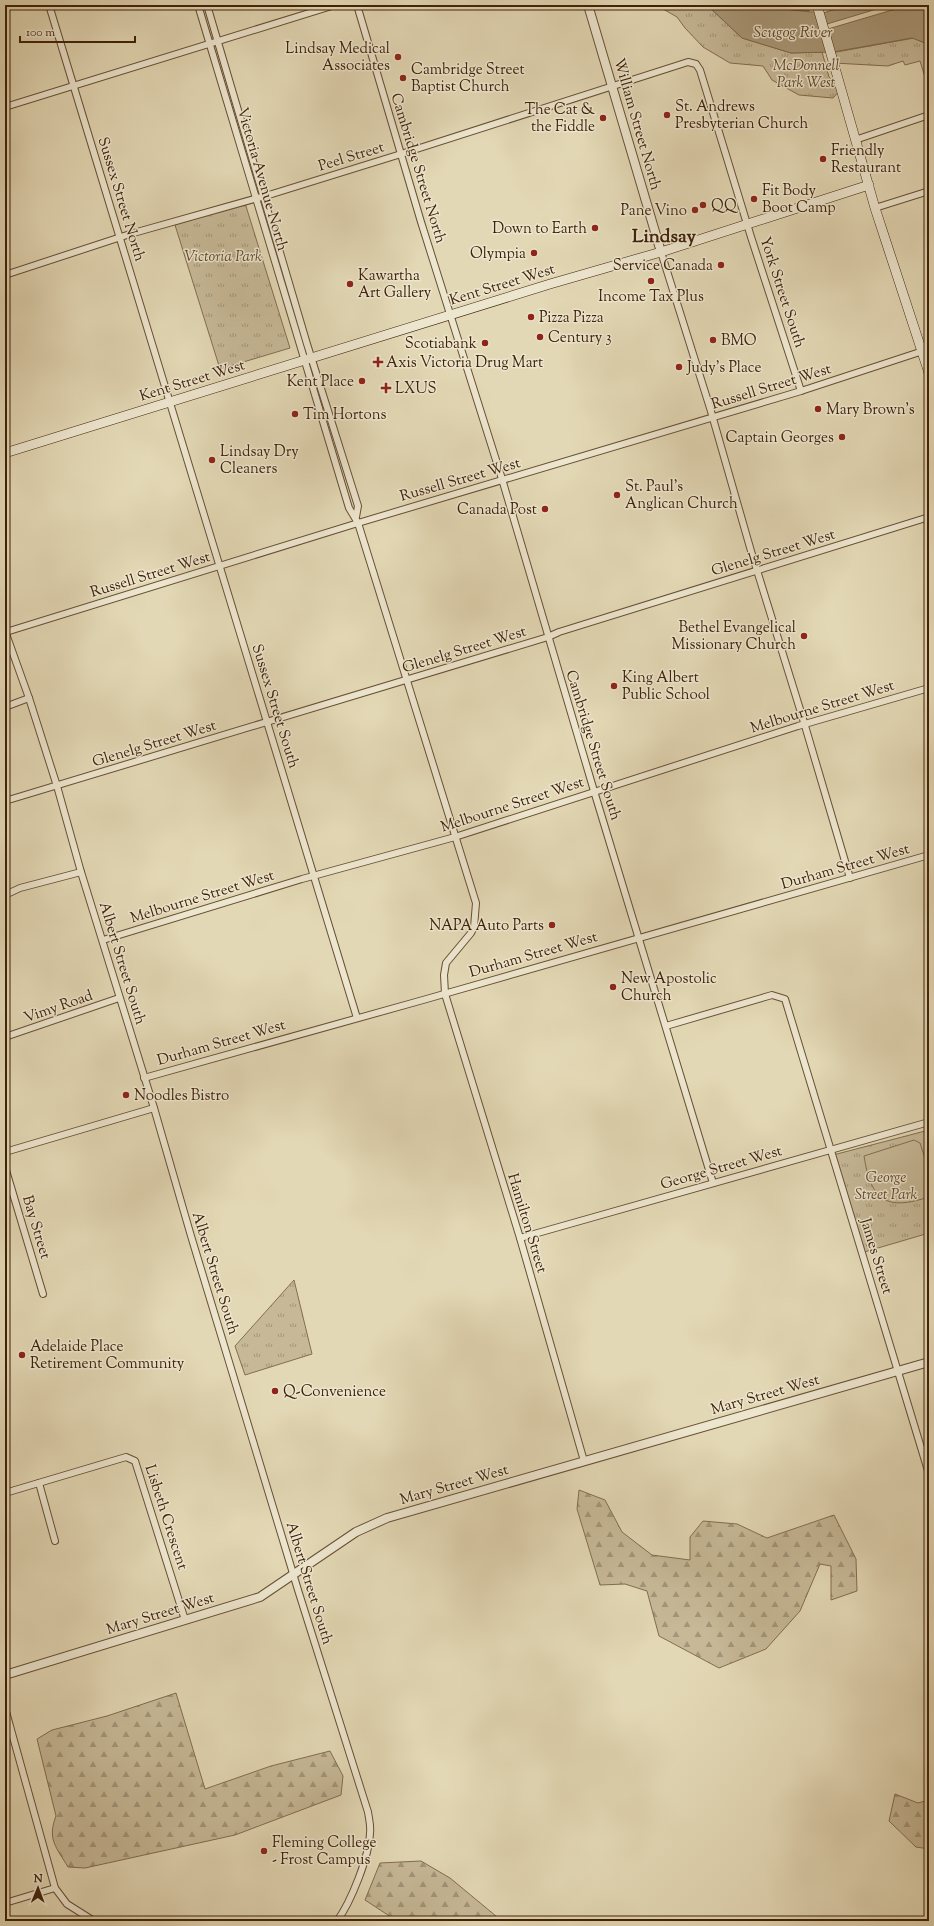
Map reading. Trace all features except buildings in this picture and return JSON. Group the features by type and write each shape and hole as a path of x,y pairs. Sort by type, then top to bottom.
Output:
{"main road":[{"path":"817,5 875,208 926,350 929,373"},
{"name":"Kent Street West","path":"5,453 450,315 661,252 869,185"}],"street":[{"name":"Sussex Street North","path":"49,5 171,401"},
{"name":"Victoria Avenue North","path":"198,5 255,198 308,360"},
{"name":"Victoria Avenue North","path":"207,5 264,196 308,360"},
{"path":"5,107 74,87 210,44 218,40 335,5"},
{"name":"Cambridge Street North","path":"357,5 450,315"},
{"name":"William Street North","path":"588,5 661,252"},
{"name":"Peel Street","path":"5,275 120,238 401,154 688,62 696,64 700,70"},
{"name":"York Street South","path":"700,70 747,224 801,391"},
{"path":"855,140 929,115"},
{"path":"235,129 243,127"},
{"path":"875,208 929,191"},
{"path":"661,252 712,417 757,571 805,724 850,878"},
{"name":"Cambridge Street South","path":"450,315 502,480 594,791 713,1183"},
{"name":"Russell Street West","path":"5,632 220,566 357,520 502,480 801,391 926,350"},
{"path":"308,360 348,508 357,520"},
{"path":"308,360 358,506 357,520"},
{"name":"Sussex Street South","path":"171,401 357,1018"},
{"name":"Glenelg Street West","path":"5,801 548,637 559,632 929,517"},
{"name":"Hamilton Street","path":"357,520 476,903 476,920 471,933 446,963 444,975 445,994 520,1238 584,1461"},
{"name":"Albert Street South","path":"5,632 29,698 57,786 81,872 154,1108 191,1236 294,1576 368,1812 371,1832 368,1848 346,1908 337,1921"},
{"name":"Melbourne Street West","path":"103,940 314,876 455,836 805,724 929,688"},
{"path":"5,707 29,698"},
{"name":"Durham Street West","path":"144,1078 445,994 638,937 929,855"},
{"path":"5,895 20,888 81,872"},
{"name":"James Street","path":"666,1026 772,995 785,999 929,1474"},
{"name":"Vimy Road","path":"5,1037 120,998"},
{"path":"5,1152 154,1108"},
{"name":"George Street West","path":"520,1238 831,1148 929,1122"},
{"name":"Bay Street","path":"5,1167 43,1294"},
{"name":"Mary Street West","path":"5,1675 260,1597 294,1576 356,1532 387,1518 929,1362"},
{"name":"Lisbeth Crescent","path":"5,1493 126,1457 136,1461 185,1620"},
{"path":"39,1483 55,1541"},
{"path":"5,1708 55,1888 67,1904 94,1921"},
{"path":"5,1903 55,1888"}],"green space":[{"name":"McDonnell Park West","path":"656,5 707,5 742,38 791,53 822,52 829,77 841,89 833,98 799,95 772,80 763,66 730,63 703,47 677,17"},
{"path":"773,5 807,5 809,11 791,10"},
{"path":"914,38 925,43 929,42 929,90 920,61 905,65 903,61 888,66 834,63 831,53"},
{"name":"Victoria Park","path":"245,203 290,348 220,369 175,225"},
{"name":"George Street Park","path":"929,1130 929,1233 861,1253 833,1155"},
{"path":"914,1140 920,1143 929,1171 929,1197 902,1203 891,1202 883,1199 876,1192 871,1183 864,1156"},
{"path":"294,1280 312,1354 245,1375 235,1346"},
{"path":"579,1490 605,1500 622,1532 652,1555 690,1560 690,1537 703,1521 737,1524 767,1538 834,1515 856,1559 857,1591 831,1600 831,1566 820,1564 800,1611 766,1649 719,1668 659,1636 647,1591 625,1584 600,1585 577,1509"},
{"path":"176,1693 205,1789 271,1766 330,1751 343,1776 341,1795 235,1835 85,1868 68,1867 54,1843 52,1831 56,1816 37,1739 52,1730 107,1716"},
{"path":"895,1794 918,1803 929,1800 929,1849 916,1847 889,1821"},
{"path":"421,1861 450,1878 502,1921 397,1921 365,1900 380,1863"}],"water":[{"name":"Scugog River","path":"707,5 773,5 791,10 823,13 849,5 890,5 827,24 828,29 899,8 901,5 929,5 929,42 925,43 912,38 833,52 791,53 742,38"}],"place":[{"name":"Lindsay Medical Associates","path":"398,57"},
{"name":"Cambridge Street Baptist Church","path":"403,78"},
{"name":"St. Andrews Presbyterian Church","path":"667,115"},
{"name":"The Cat & the Fiddle","path":"603,118"},
{"name":"Friendly Restaurant","path":"823,159"},
{"name":"Fit Body Boot Camp","path":"754,199"},
{"name":"QQ","path":"703,205"},
{"name":"Pane Vino","path":"695,210"},
{"name":"Down to Earth","path":"595,228"},
{"name":"Olympia","path":"534,253"},
{"name":"Service Canada","path":"721,265"},
{"name":"Income Tax Plus","path":"651,281"},
{"name":"Kawartha Art Gallery","path":"350,284"},
{"name":"Pizza Pizza","path":"531,317"},
{"name":"Century 3","path":"540,337"},
{"name":"BMO","path":"713,340"},
{"name":"Scotiabank","path":"485,343"},
{"name":"Axis Victoria Drug Mart","path":"378,362"},
{"name":"Judy’s Place","path":"679,367"},
{"name":"Kent Place","path":"362,381"},
{"name":"LXUS","path":"386,388"},
{"name":"Mary Brown's","path":"818,409"},
{"name":"Tim Hortons","path":"295,414"},
{"name":"Captain Georges","path":"842,437"},
{"name":"Lindsay Dry Cleaners","path":"212,460"},
{"name":"St. Paul’s Anglican Church","path":"617,495"},
{"name":"Canada Post","path":"545,509"},
{"name":"Bethel Evangelical Missionary Church","path":"804,636"},
{"name":"King Albert Public School","path":"614,686"},
{"name":"NAPA Auto Parts","path":"552,925"},
{"name":"New Apostolic Church","path":"613,987"},
{"name":"Noodles Bistro","path":"126,1095"},
{"name":"Adelaide Place Retirement Community","path":"22,1355"},
{"name":"Q-Convenience","path":"275,1391"},
{"name":"Fleming College - Frost Campus","path":"264,1851"}],"district":[{"name":"Lindsay","path":"664,235"}]}
